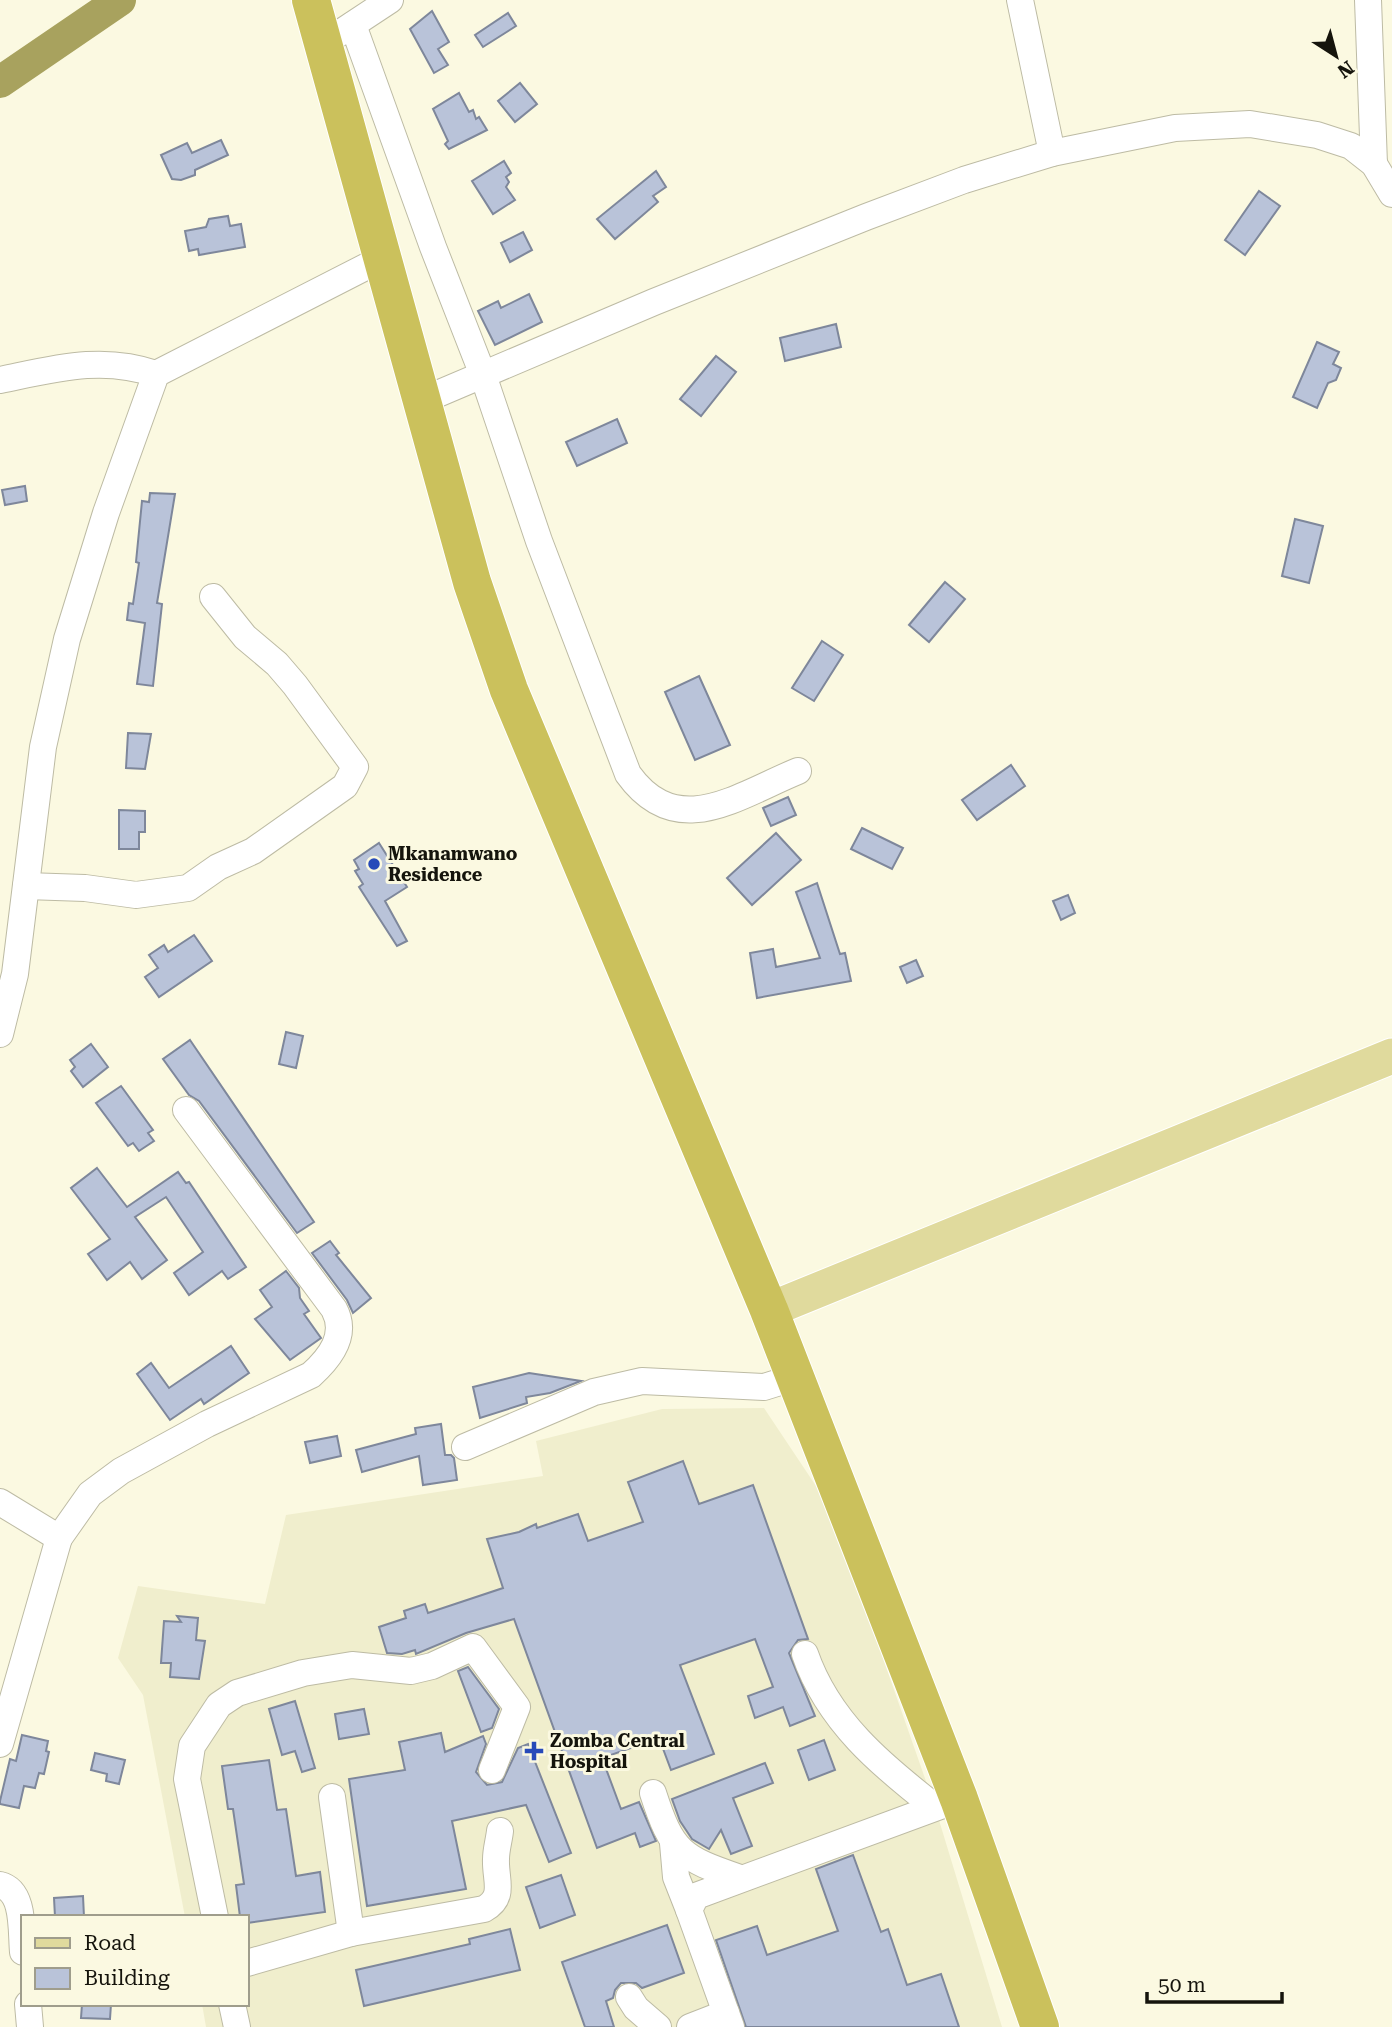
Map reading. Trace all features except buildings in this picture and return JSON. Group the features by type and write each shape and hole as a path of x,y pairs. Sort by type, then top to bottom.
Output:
{"highway":[{"path":"312,0 338,35 383,258 472,582 509,691 796,1377 947,1803 1040,2027"}],"main road":[{"path":"769,1310 1392,1056"}],"street":[{"path":"390,0 338,35 483,375 539,541 628,774 639,790 661,806 678,811 704,810 798,771"},
{"path":"1020,0 1052,153"},
{"path":"1368,0 1374,164"},
{"path":"421,401 866,217 964,180 1052,153 1175,128 1250,124 1317,135 1351,146 1374,164 1392,194"},
{"path":"0,1034 15,974 43,747 67,639 106,513 156,374 383,258"},
{"path":"0,380 80,363 133,366 156,374"},
{"path":"26,886 85,888 136,895 188,888 218,867 253,851 345,786 355,766 340,742 277,664 244,637 213,597"},
{"path":"0,1744 59,1538 90,1494 121,1471 206,1424 311,1375 325,1362 338,1341 340,1320 334,1309 186,1110"},
{"path":"465,1447 594,1392 642,1381 764,1387 796,1377"},
{"path":"0,1502 59,1538"},
{"path":"215,1915 187,1779 192,1746 219,1705 237,1693 303,1673 352,1665 411,1671 432,1666 473,1647 517,1707 492,1770"},
{"path":"805,1654 819,1689 846,1726 898,1778 947,1803"},
{"path":"653,1793 673,1843 676,1877 728,2020 690,2027"},
{"path":"332,1797 351,1933"},
{"path":"689,1910 702,1892 947,1803"},
{"path":"248,1963 351,1933 484,1909 495,1904 499,1893 495,1861 500,1831"},
{"path":"673,1843 690,1858 740,1878"},
{"path":"0,1885 10,1889 17,1899 21,1934"},
{"path":"629,1997 636,2008 658,2027"},
{"path":"28,2006 30,2027"},
{"path":"232,2006 237,2027"}],"shaded area":[{"name":"Zomba Central Hospital","path":"764,1408 822,1495 850,1564 935,1807 1002,2027 206,2027 202,2006 248,2006 248,1915 185,1915 143,1695 118,1658 138,1586 265,1604 286,1515 543,1476 536,1441 662,1409"}],"waterway":[{"path":"0,82 120,0"}],"place":[{"name":"Mkanamwano Residence","path":"374,864"},
{"name":"Zomba Central Hospital","path":"534,1751"}]}
